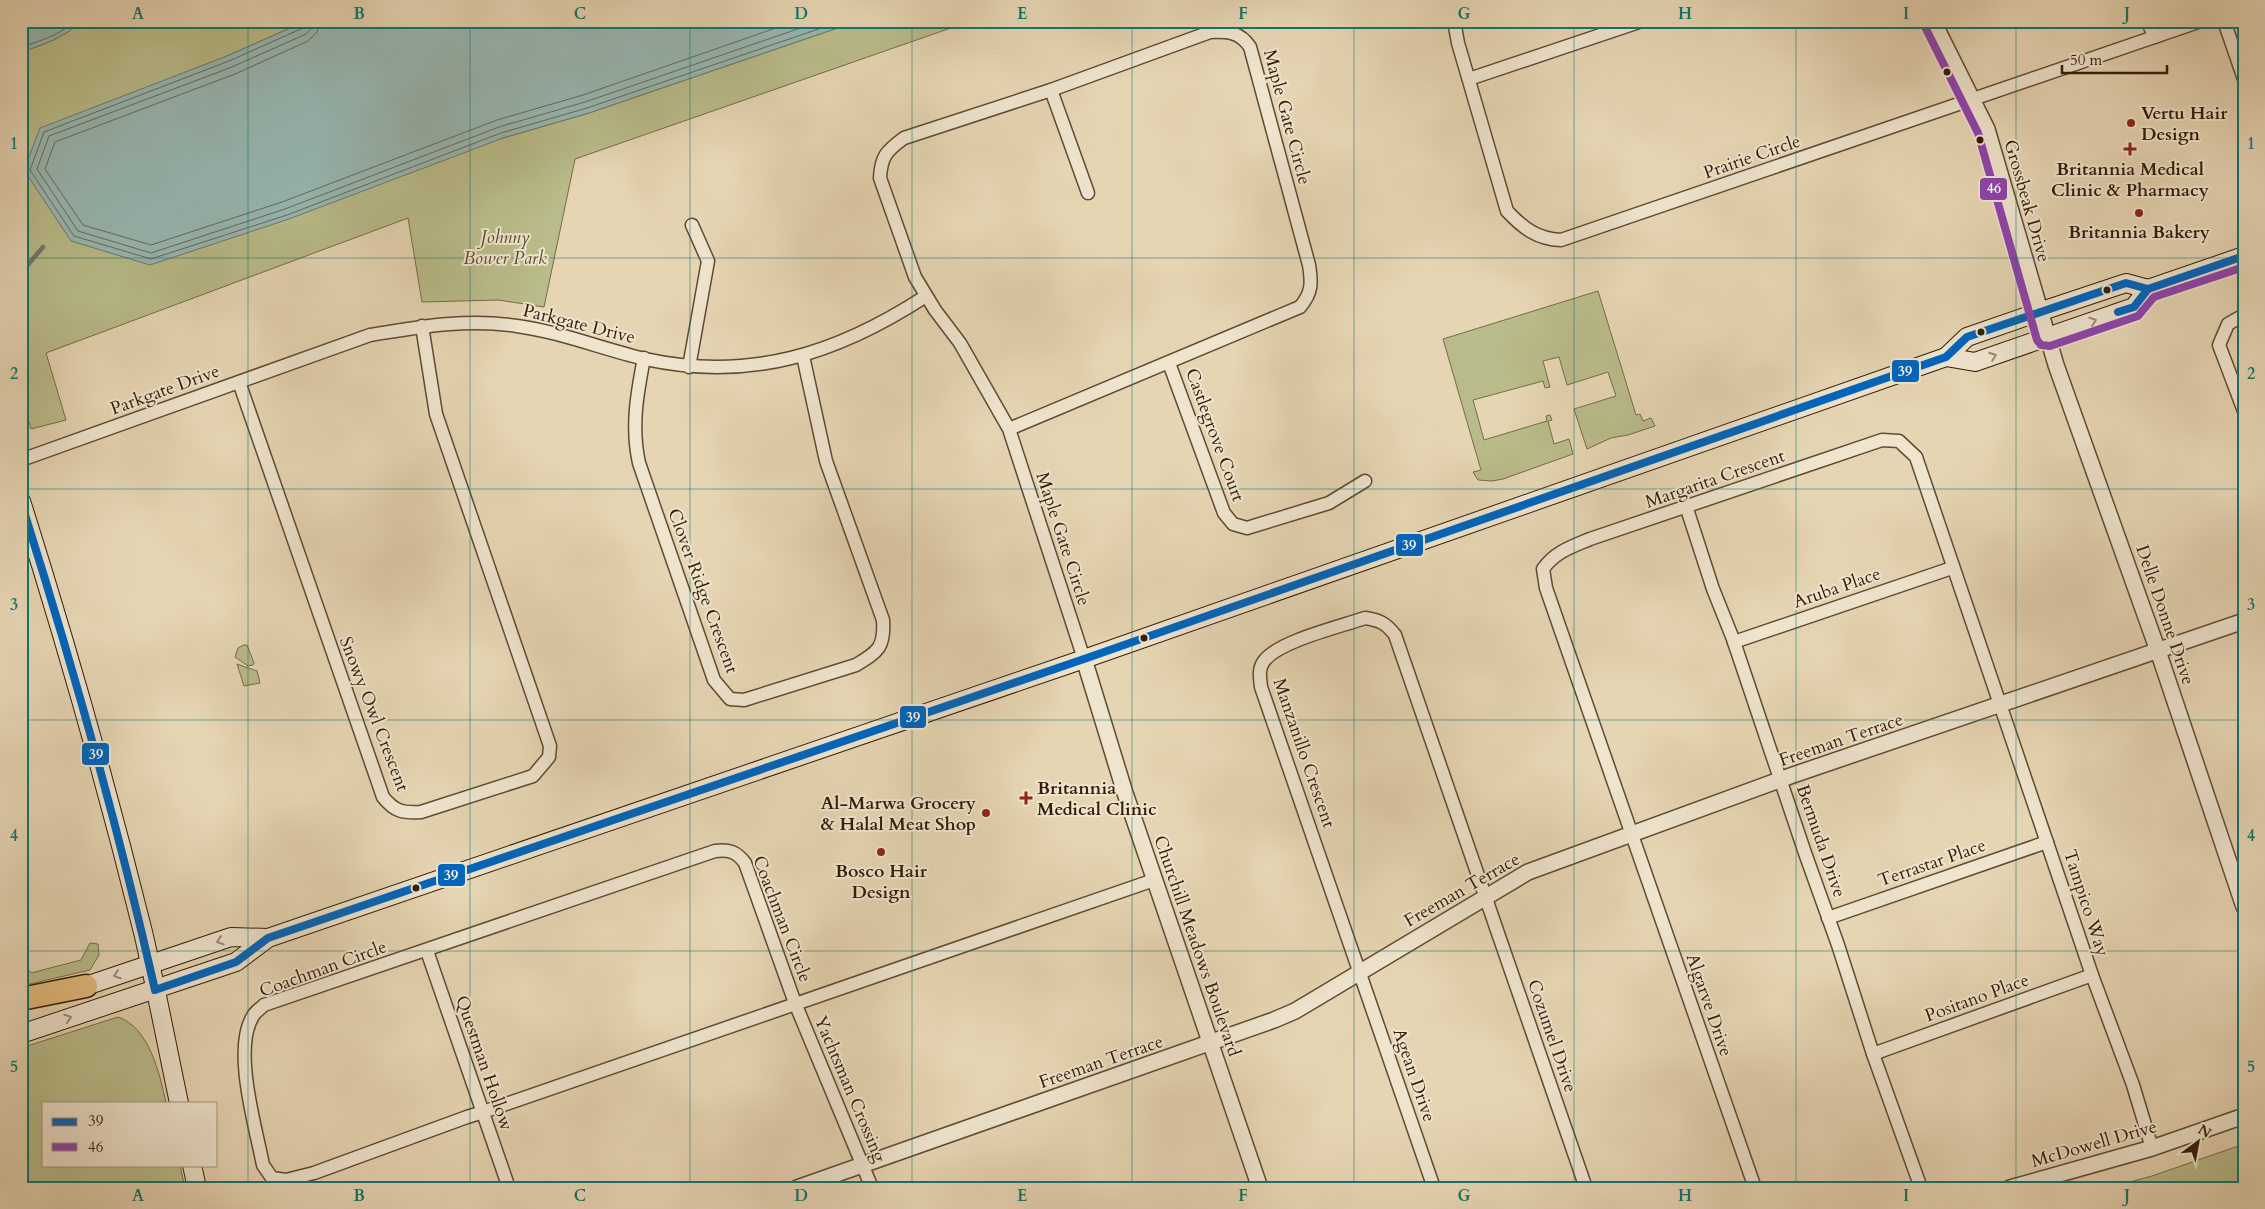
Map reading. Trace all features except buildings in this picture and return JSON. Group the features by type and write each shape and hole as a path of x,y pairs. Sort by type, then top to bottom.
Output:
{"highway":[{"path":"21,999 86,986"}],"main road":[{"path":"1946,357 1975,362 2134,307 2148,289 2244,256"},
{"path":"21,1034 236,962 268,938 1084,659 1946,357 1967,337 2126,283 2148,289"},
{"path":"21,501 60,623 97,759 155,990 179,1102"},
{"path":"21,1007 231,937 268,938"},
{"path":"192,1166 197,1188"}],"street":[{"name":"Prairie Circle","path":"1454,21 1468,79 1507,211 1525,230 1548,240 1561,240 2201,21"},
{"path":"1468,79 1642,21"},
{"name":"Grossbeak Drive","path":"1933,21 1987,129 2047,337"},
{"path":"2147,21 2155,37"},
{"path":"2224,21 2244,79"},
{"name":"Maple Gate Circle","path":"1009,429 1300,307 1309,298 1312,284 1309,265 1250,47 1244,38 1228,31 1210,32 1051,90 904,138 892,147 881,162 880,178 915,277 926,296 960,343 1009,429 1084,659"},
{"path":"1051,90 1088,193"},
{"path":"689,367 708,261 692,225"},
{"name":"Parkgate Drive","path":"21,460 370,335 422,326 480,322 516,325 553,332 644,358 689,367 749,366 803,356 846,341 885,322 926,296"},
{"path":"2244,315 2228,324 2219,345 2244,411"},
{"name":"Snowy Owl Crescent","path":"239,382 383,798 391,808 406,813 421,812 533,776 549,757 550,746 436,414 422,326"},
{"name":"Delle Donne Drive","path":"2047,337 2158,651 2244,907"},
{"name":"Clover Ridge Crescent","path":"644,358 634,414 634,442 639,463 714,680 730,699 744,700 856,665 872,656 882,644 884,633 883,620 824,454 803,356"},
{"name":"Castlegrove Court","path":"1169,363 1224,513 1233,524 1247,528 1328,503 1365,481"},
{"name":"Margarita Crescent","path":"1630,833 1546,588 1543,569 1550,558 1559,552 1686,506 1876,441 1898,441 1916,457 2000,706"},
{"name":"Bermuda Drive","path":"1686,506 1713,589 1734,642 1782,781 1873,1054 1921,1188"},
{"name":"Aruba Place","path":"1734,642 1952,568"},
{"name":"Manzanillo Crescent","path":"1360,973 1261,687 1259,675 1263,663 1281,646 1365,618 1379,620 1388,626 1395,635 1484,896"},
{"name":"Freeman Terrace","path":"797,1188 1211,1043 1295,1011 1484,896 1528,872 1630,833 2244,621"},
{"name":"Churchill Meadows Boulevard","path":"1084,659 1154,880 1260,1188"},
{"path":"2000,706 2047,842"},
{"name":"Algarve Drive","path":"1630,833 1755,1188"},
{"name":"Terrastar Place","path":"1828,918 2047,842"},
{"name":"Tampico Way","path":"2047,842 2092,975"},
{"name":"Coachman Circle","path":"795,1003 745,864 738,854 727,849 715,851 427,951 264,1005 253,1015 248,1028 244,1067 263,1165 272,1178 286,1180 314,1172 795,1003 1154,880"},
{"name":"Cozumel Drive","path":"1484,896 1586,1188"},
{"name":"Questman Hollow","path":"427,951 509,1188"},
{"name":"Agean Drive","path":"1360,973 1434,1188"},
{"path":"2092,975 2133,1085 2152,1148"},
{"name":"Positano Place","path":"1873,1054 2092,975"},
{"name":"Yachtsman Crossing","path":"795,1003 872,1188"},
{"name":"McDowell Drive","path":"2010,1188 2152,1148 2244,1116"}],"green space":[{"name":"Johnny Bower Park","path":"82,21 306,21 227,56 503,138 589,113 858,21 971,21 575,159 544,307 498,300 422,302 408,218 46,353 66,420 31,429 21,395 21,52 61,36"},
{"path":"1598,291 1636,415 1640,414 1643,421 1651,418 1655,426 1628,435 1611,438 1587,449 1574,409 1616,396 1608,372 1567,385 1559,357 1543,361 1550,387 1545,388 1543,381 1473,400 1484,440 1547,421 1546,416 1550,415 1552,420 1548,421 1554,444 1569,439 1573,454 1503,479 1492,481 1478,480 1473,472 1481,470 1443,339"},
{"path":"247,645 254,663 253,665 248,666 235,657 238,648"},
{"path":"237,664 257,671 260,683 244,686"},
{"path":"90,943 98,944 99,955 90,970 21,986 21,965 24,964 31,973 81,960"},
{"path":"118,1017 129,1022 138,1031 151,1053 166,1102 42,1102 42,1166 180,1166 185,1188 21,1188 21,1048"},
{"path":"2244,1144 2244,1188 2108,1188 2152,1176"}],"water":[{"path":"21,21 82,21 61,36 21,52"},
{"path":"306,21 858,21 589,113 503,138 289,219 150,265 71,241 24,170 40,128 227,56"}],"waterway":[{"path":"21,273 43,247"}],"transit line":[{"name":"46","path":"1924,25 1978,133 2037,340 2041,345 2050,346 2138,316 2154,297 2244,267"},
{"name":"39","path":"2118,312 2134,307 2148,289 2244,256"},
{"name":"39","path":"21,502 93,744 126,867 155,990 236,962 268,938 1084,659 1946,357 1967,337 2126,283 2148,289"}],"place":[{"name":"Vertu Hair Design","path":"2131,123"},
{"name":"Britannia Medical Clinic & Pharmacy","path":"2130,149"},
{"name":"Britannia Bakery","path":"2139,213"},
{"name":"Britannia Medical Clinic","path":"1026,798"},
{"name":"Al-Marwa Grocery & Halal Meat Shop","path":"986,813"},
{"name":"Bosco Hair Design","path":"881,852"}]}
